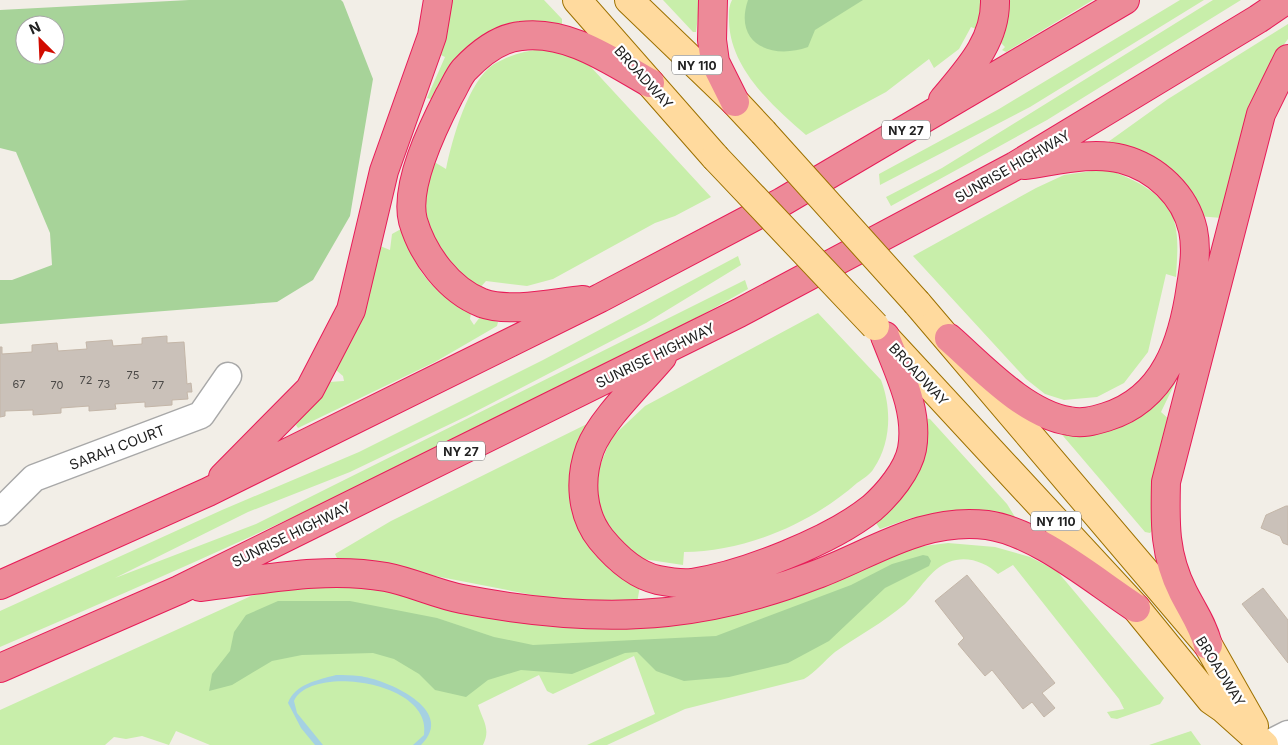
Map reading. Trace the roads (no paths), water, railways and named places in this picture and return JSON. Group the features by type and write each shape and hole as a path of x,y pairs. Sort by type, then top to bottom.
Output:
{"highway":[{"path":"208,492 310,389 351,310 384,171 432,36 438,0"},
{"path":"713,0 712,40 715,62 736,102"},
{"path":"930,116 981,54 992,26 996,0"},
{"name":"NY 27","path":"0,585 208,492 600,298 782,202 1125,0"},
{"name":"SUNRISE HIGHWAY","path":"0,668 179,590 669,349 1015,166 1258,20 1286,0"},
{"path":"600,298 503,308 481,302 446,279 426,250 413,220 413,185 431,130 462,72 489,47 520,36 553,35 593,51 650,83"},
{"path":"1208,645 1205,630 1182,591 1168,548 1165,535 1166,482 1261,114 1288,59"},
{"path":"949,338 1013,393 1037,408 1070,422 1087,423 1133,406 1155,386 1168,365 1189,303 1195,250 1193,230 1173,191 1159,176 1141,165 1120,158 1100,157 1015,166"},
{"path":"669,349 605,424 590,449 583,479 584,505 595,531 610,550 631,568 657,580 690,583 745,571 827,536 873,507 898,479 912,449 912,420 906,390 880,331"},
{"path":"179,590 319,573 386,577 461,598 585,615 667,612 714,605 764,592 816,575 873,548 912,533 950,524 987,525 1032,539 1136,608"}],"main road":[{"name":"BROADWAY","path":"576,0 715,157 880,331 1136,608 1210,700 1224,709 1265,745"},
{"name":"BROADWAY","path":"630,0 736,102 949,338 1208,645 1265,745"}],"street":[{"name":"SARAH COURT","path":"0,512 34,478 201,415 228,376"},
{"path":"1265,745 1288,734"}],"water":[{"path":"336,675 371,678 414,698 425,709 431,720 430,732 421,745 413,745 424,735 422,717 410,702 391,691 368,684 345,681 322,683 305,690 294,701 297,713 323,745 315,745 301,728 288,703 296,691 302,687"}]}
